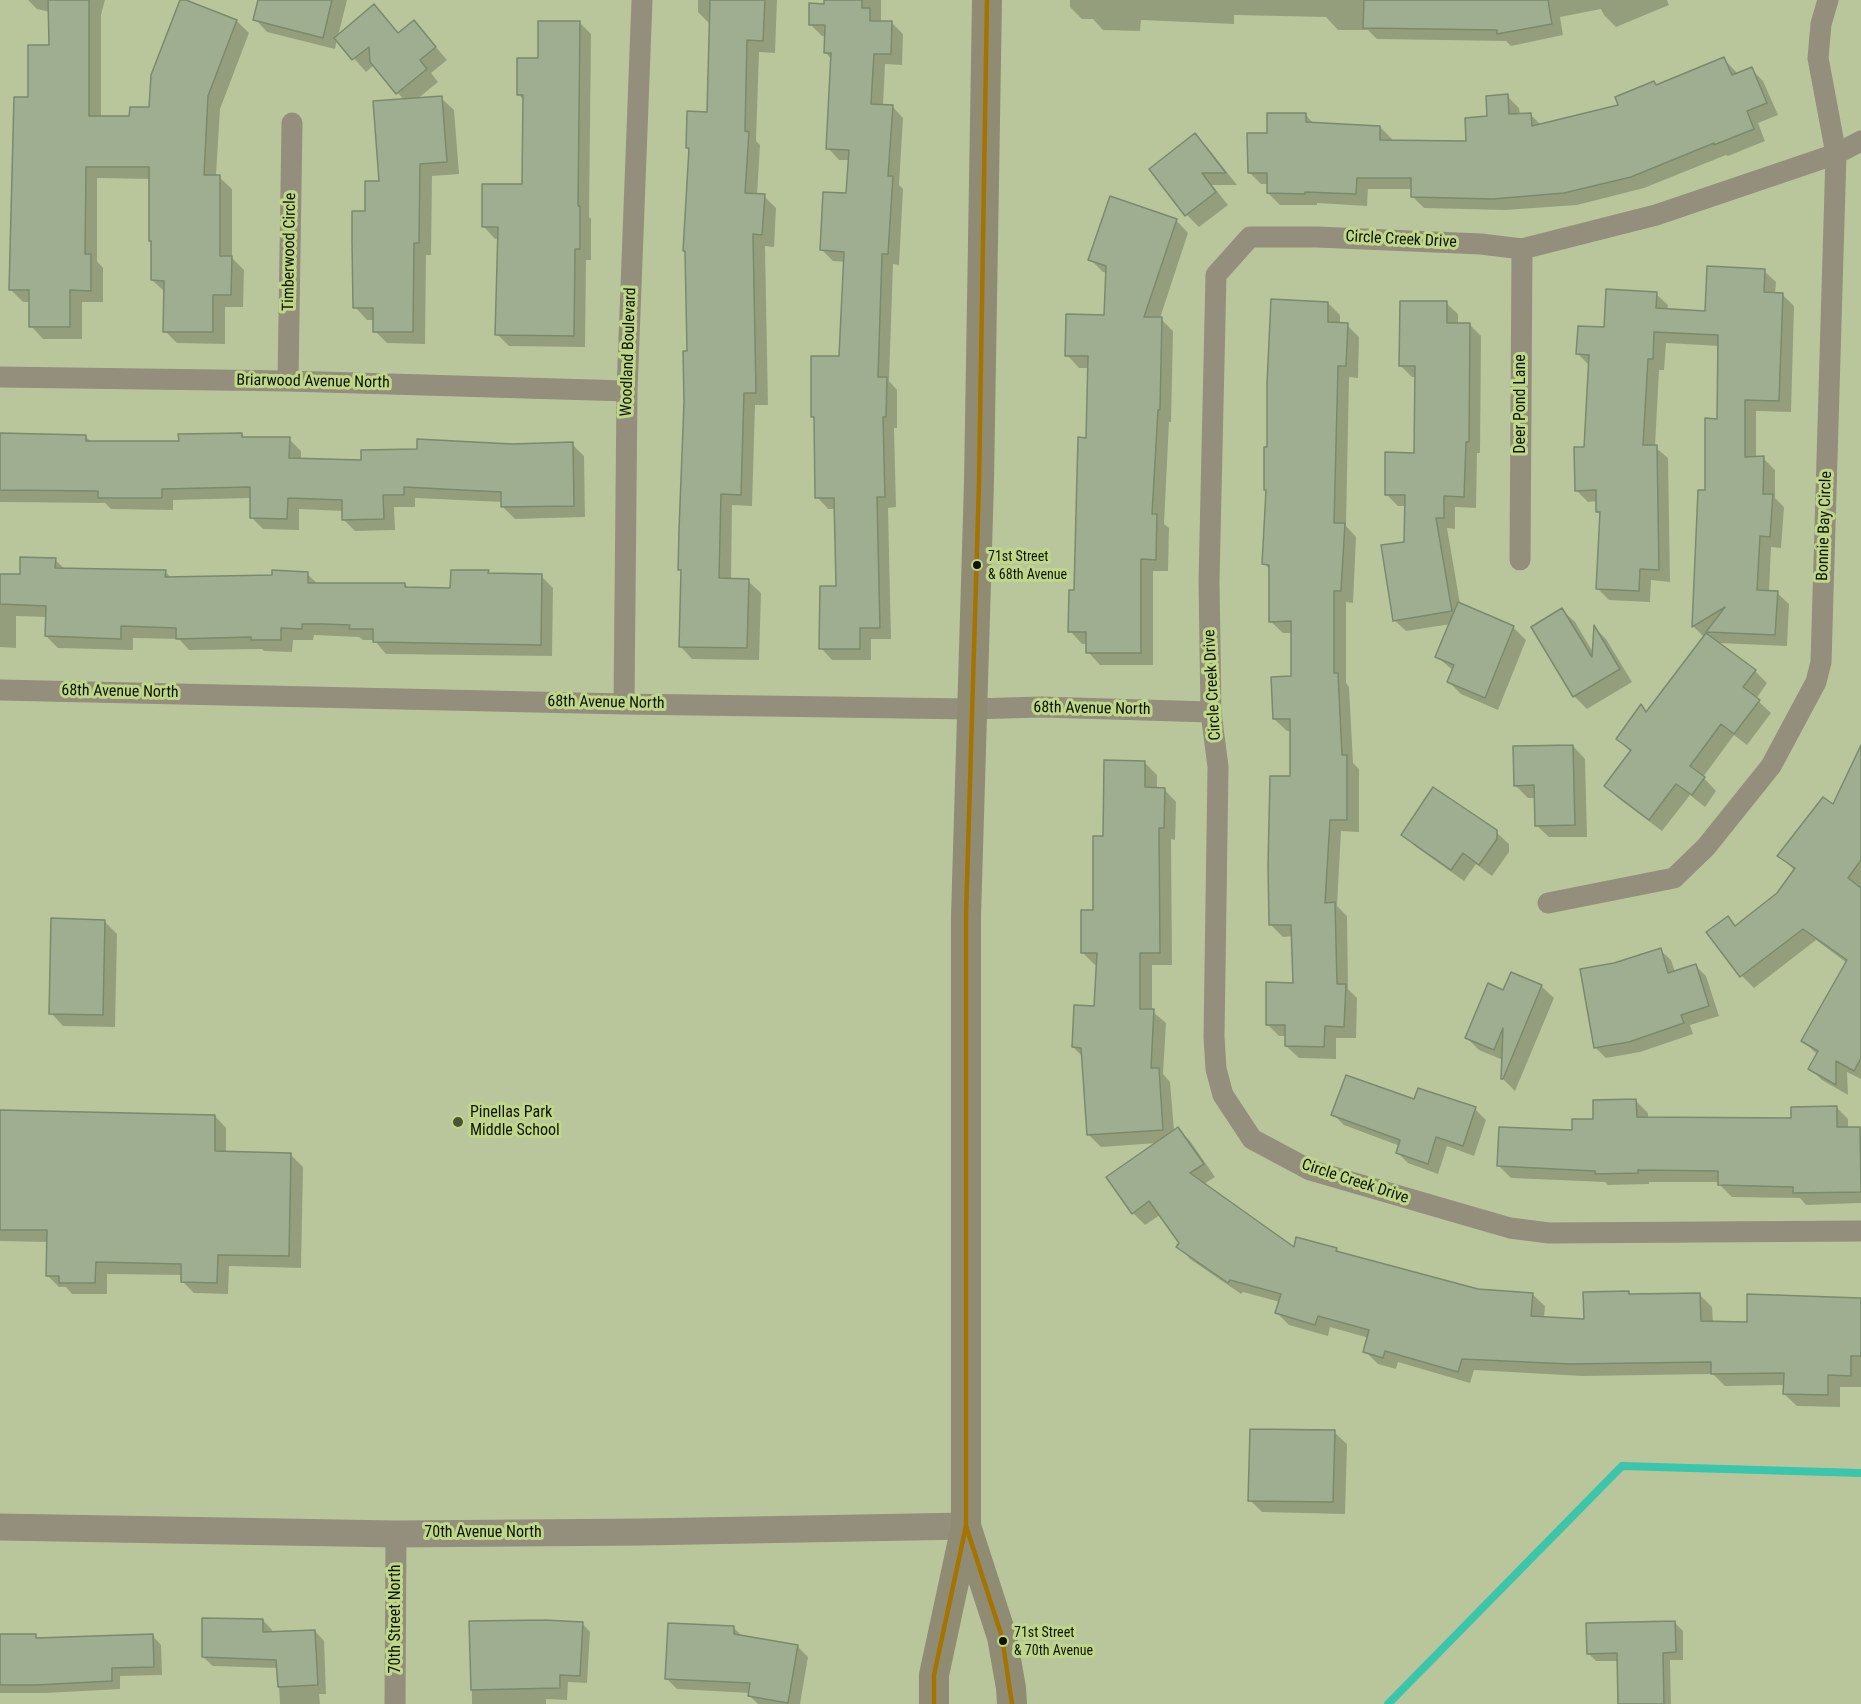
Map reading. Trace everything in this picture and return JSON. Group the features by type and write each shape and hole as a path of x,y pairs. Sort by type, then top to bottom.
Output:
{"main road":[{"path":"934,1704 934,1675 966,1526 966,916 979,470 987,0"},
{"path":"966,1526 1002,1636 1011,1688 1011,1704"}],"street":[{"name":"Woodland Boulevard","path":"624,704 627,392 642,0"},
{"name":"Bonnie Bay Circle","path":"1548,903 1674,878 1706,847 1771,766 1816,682 1821,662 1836,154 1818,58 1821,24 1828,0"},
{"name":"Timberwood Circle","path":"288,381 292,123"},
{"name":"Circle Creek Drive","path":"1861,141 1836,154 1656,215 1522,249 1480,244 1317,237 1250,237 1216,275 1209,581 1211,712 1218,767 1214,1036 1216,1069 1223,1095 1252,1139 1310,1170 1510,1228 1549,1233 1861,1231"},
{"name":"Deer Pond Lane","path":"1520,560 1522,249"},
{"name":"Briarwood Avenue North","path":"0,377 288,381 627,392"},
{"name":"68th Avenue North","path":"0,690 624,704 971,709 1042,707 1211,712"},
{"name":"70th Avenue North","path":"0,1527 396,1534 966,1526"},
{"name":"70th Street North","path":"395,1704 396,1534"}],"building":[{"path":"48,0 89,0 89,116 129,116 130,107 149,107 151,75 180,0 186,0 237,20 208,96 204,175 220,175 220,256 232,256 231,295 213,295 213,332 163,332 164,281 151,280 149,167 86,167 85,254 91,254 91,291 70,290 70,327 29,327 29,290 9,290 14,97 28,97 28,45 49,45"},
{"path":"258,0 332,0 323,38 253,20"},
{"path":"710,0 765,0 763,41 747,40 745,131 749,132 745,193 765,194 762,235 753,234 756,393 744,393 741,495 721,494 719,578 749,579 747,648 679,647 681,570 678,570 684,402 683,351 687,351 685,251 683,251 689,148 686,148 687,111 707,112"},
{"path":"824,0 862,0 862,8 870,8 870,21 892,21 891,54 874,54 871,104 893,105 888,176 893,176 888,254 882,254 878,377 887,377 886,417 883,417 885,497 877,497 880,628 860,628 860,649 819,649 820,586 836,586 834,498 815,498 811,356 839,356 844,252 820,250 823,192 846,193 849,150 826,149 831,53 824,53 825,25 809,25 809,3 824,4"},
{"path":"1364,0 1548,0 1552,24 1497,34 1497,30 1363,28"},
{"path":"374,4 398,33 414,20 436,47 420,60 427,69 396,94 370,62 369,47 352,60 334,38"},
{"path":"538,21 580,21 578,206 580,206 580,249 575,249 574,336 495,335 498,227 482,227 482,184 522,184 523,95 517,95 517,58 538,58"},
{"path":"1724,57 1732,75 1752,67 1767,103 1747,111 1754,129 1631,177 1564,193 1493,199 1411,197 1411,178 1357,178 1356,194 1267,193 1267,173 1248,173 1247,133 1267,133 1267,113 1306,113 1306,122 1380,126 1380,140 1466,141 1465,118 1487,116 1486,96 1508,94 1509,114 1531,113 1532,126 1618,105 1615,97 1654,81 1656,85"},
{"path":"442,96 447,162 420,164 419,243 414,243 413,332 373,332 373,308 353,308 352,211 365,211 365,181 379,181 373,101"},
{"path":"1195,133 1226,173 1202,173 1216,192 1185,216 1149,169"},
{"path":"1110,196 1177,219 1144,317 1162,317 1160,410 1158,410 1152,514 1157,514 1156,560 1141,559 1141,653 1086,653 1086,632 1068,632 1069,590 1074,590 1078,437 1086,438 1088,356 1065,356 1066,314 1104,315 1106,266 1088,260"},
{"path":"1707,266 1765,269 1764,292 1783,293 1779,401 1745,400 1745,457 1764,456 1763,494 1773,494 1770,537 1760,536 1757,590 1778,591 1775,635 1706,632 1725,607 1692,627 1698,490 1705,490 1705,418 1717,419 1718,335 1654,332 1653,359 1648,359 1643,445 1657,445 1659,570 1640,569 1639,591 1596,589 1600,512 1596,512 1596,490 1575,491 1574,447 1584,447 1589,355 1576,354 1578,326 1604,327 1606,289 1657,292 1656,308 1705,311"},
{"path":"1271,299 1328,302 1328,322 1348,323 1346,366 1338,366 1334,523 1345,523 1341,591 1334,591 1334,673 1338,673 1342,755 1347,755 1347,820 1330,820 1325,903 1335,902 1337,984 1346,984 1344,1027 1325,1026 1324,1047 1285,1046 1285,1025 1266,1025 1266,982 1293,983 1291,925 1269,925 1270,776 1290,776 1290,719 1273,719 1271,677 1291,676 1291,621 1269,622 1269,565 1262,564 1266,490 1264,490 1264,447 1267,447"},
{"path":"1400,301 1447,301 1447,323 1470,323 1469,442 1466,442 1464,497 1444,496 1444,518 1436,518 1452,611 1393,621 1381,545 1404,542 1405,495 1385,495 1385,452 1414,453 1415,366 1399,366"},
{"path":"0,433 86,435 86,441 179,441 178,434 242,433 242,437 290,437 289,458 361,460 361,450 417,449 417,439 512,444 573,442 574,506 501,507 501,492 404,487 404,495 383,495 384,519 342,520 342,500 288,498 287,519 250,518 250,487 162,489 162,498 98,498 98,491 0,490"},
{"path":"20,557 56,558 55,568 166,570 165,577 272,575 272,570 308,572 308,583 405,583 405,587 450,588 451,570 542,574 541,645 373,642 373,629 349,629 350,625 324,624 302,624 302,629 281,628 281,640 251,640 251,637 176,639 176,628 121,626 121,639 45,636 46,606 0,604 0,574 20,574"},
{"path":"1458,602 1514,626 1485,698 1447,682 1454,665 1435,657"},
{"path":"1562,608 1592,657 1594,625 1620,669 1573,697 1531,627"},
{"path":"1706,633 1756,670 1743,687 1760,700 1734,734 1721,724 1690,766 1705,777 1692,795 1676,784 1649,820 1604,786 1631,750 1616,739 1641,704 1646,712"},
{"path":"1573,745 1575,825 1535,826 1534,785 1514,786 1513,746"},
{"path":"1861,745 1861,860 1848,878 1861,888 1861,1058 1854,1071 1836,1061 1836,1085 1808,1069 1818,1051 1801,1041 1847,960 1803,929 1740,977 1706,932 1728,916 1735,926 1777,893 1795,868 1777,856 1823,797 1833,804"},
{"path":"1104,760 1145,761 1145,787 1165,788 1164,828 1159,828 1160,953 1140,953 1140,1009 1154,1009 1151,1068 1159,1068 1163,1130 1087,1135 1081,1048 1072,1047 1074,1005 1094,1006 1097,953 1081,953 1081,910 1093,910 1093,836 1103,836"},
{"path":"1433,787 1497,830 1497,839 1479,865 1463,853 1451,870 1401,835"},
{"path":"51,918 105,920 103,1015 49,1014"},
{"path":"1661,948 1668,973 1696,964 1709,1006 1681,1015 1684,1023 1629,1042 1594,1048 1580,969 1614,963"},
{"path":"1511,972 1542,985 1503,1079 1501,1079 1503,1028 1494,1050 1465,1038 1488,983 1503,990"},
{"path":"1346,1075 1414,1099 1418,1088 1476,1107 1463,1146 1436,1137 1428,1164 1396,1153 1400,1140 1331,1115"},
{"path":"1636,1099 1637,1117 1791,1118 1791,1107 1837,1106 1837,1127 1860,1127 1861,1192 1793,1193 1793,1187 1718,1185 1718,1171 1638,1170 1638,1173 1595,1174 1595,1171 1497,1166 1499,1127 1572,1130 1572,1119 1593,1119 1593,1100"},
{"path":"0,1110 215,1115 215,1151 291,1153 289,1256 218,1255 217,1283 181,1282 181,1264 96,1262 95,1283 59,1283 59,1276 46,1276 47,1230 0,1230"},
{"path":"1178,1127 1204,1164 1190,1173 1294,1247 1296,1237 1337,1248 1336,1251 1478,1289 1533,1293 1531,1316 1584,1319 1583,1292 1700,1293 1701,1321 1747,1322 1747,1294 1861,1298 1861,1356 1851,1356 1851,1376 1828,1375 1828,1395 1783,1394 1784,1373 1711,1374 1711,1362 1569,1364 1462,1359 1458,1372 1385,1351 1383,1358 1363,1352 1369,1330 1318,1316 1315,1325 1275,1313 1281,1294 1230,1280 1228,1283 1176,1247 1179,1243 1149,1201 1132,1214 1106,1177"},
{"path":"1250,1429 1335,1430 1333,1502 1248,1501"},
{"path":"202,1618 263,1619 263,1632 315,1630 318,1685 278,1687 276,1660 202,1657"},
{"path":"469,1621 583,1622 580,1676 560,1675 560,1688 471,1690"},
{"path":"1675,1621 1676,1652 1663,1653 1664,1704 1618,1704 1617,1653 1587,1654 1586,1623"},
{"path":"668,1623 734,1626 734,1634 798,1645 788,1703 748,1696 750,1683 665,1679"},
{"path":"0,1634 36,1634 36,1638 153,1634 154,1667 112,1668 112,1681 0,1685"}],"waterway":[{"path":"1388,1704 1622,1466 1861,1473"}],"transit line":[{"path":"934,1704 934,1675 966,1526 966,916 979,482 987,0"},
{"path":"966,1526 1002,1637 1012,1704"}],"place":[{"name":"71st Street & 68th Avenue","path":"977,565"},
{"name":"Pinellas Park Middle School","path":"458,1122"},
{"name":"71st Street & 70th Avenue","path":"1003,1641"}]}
